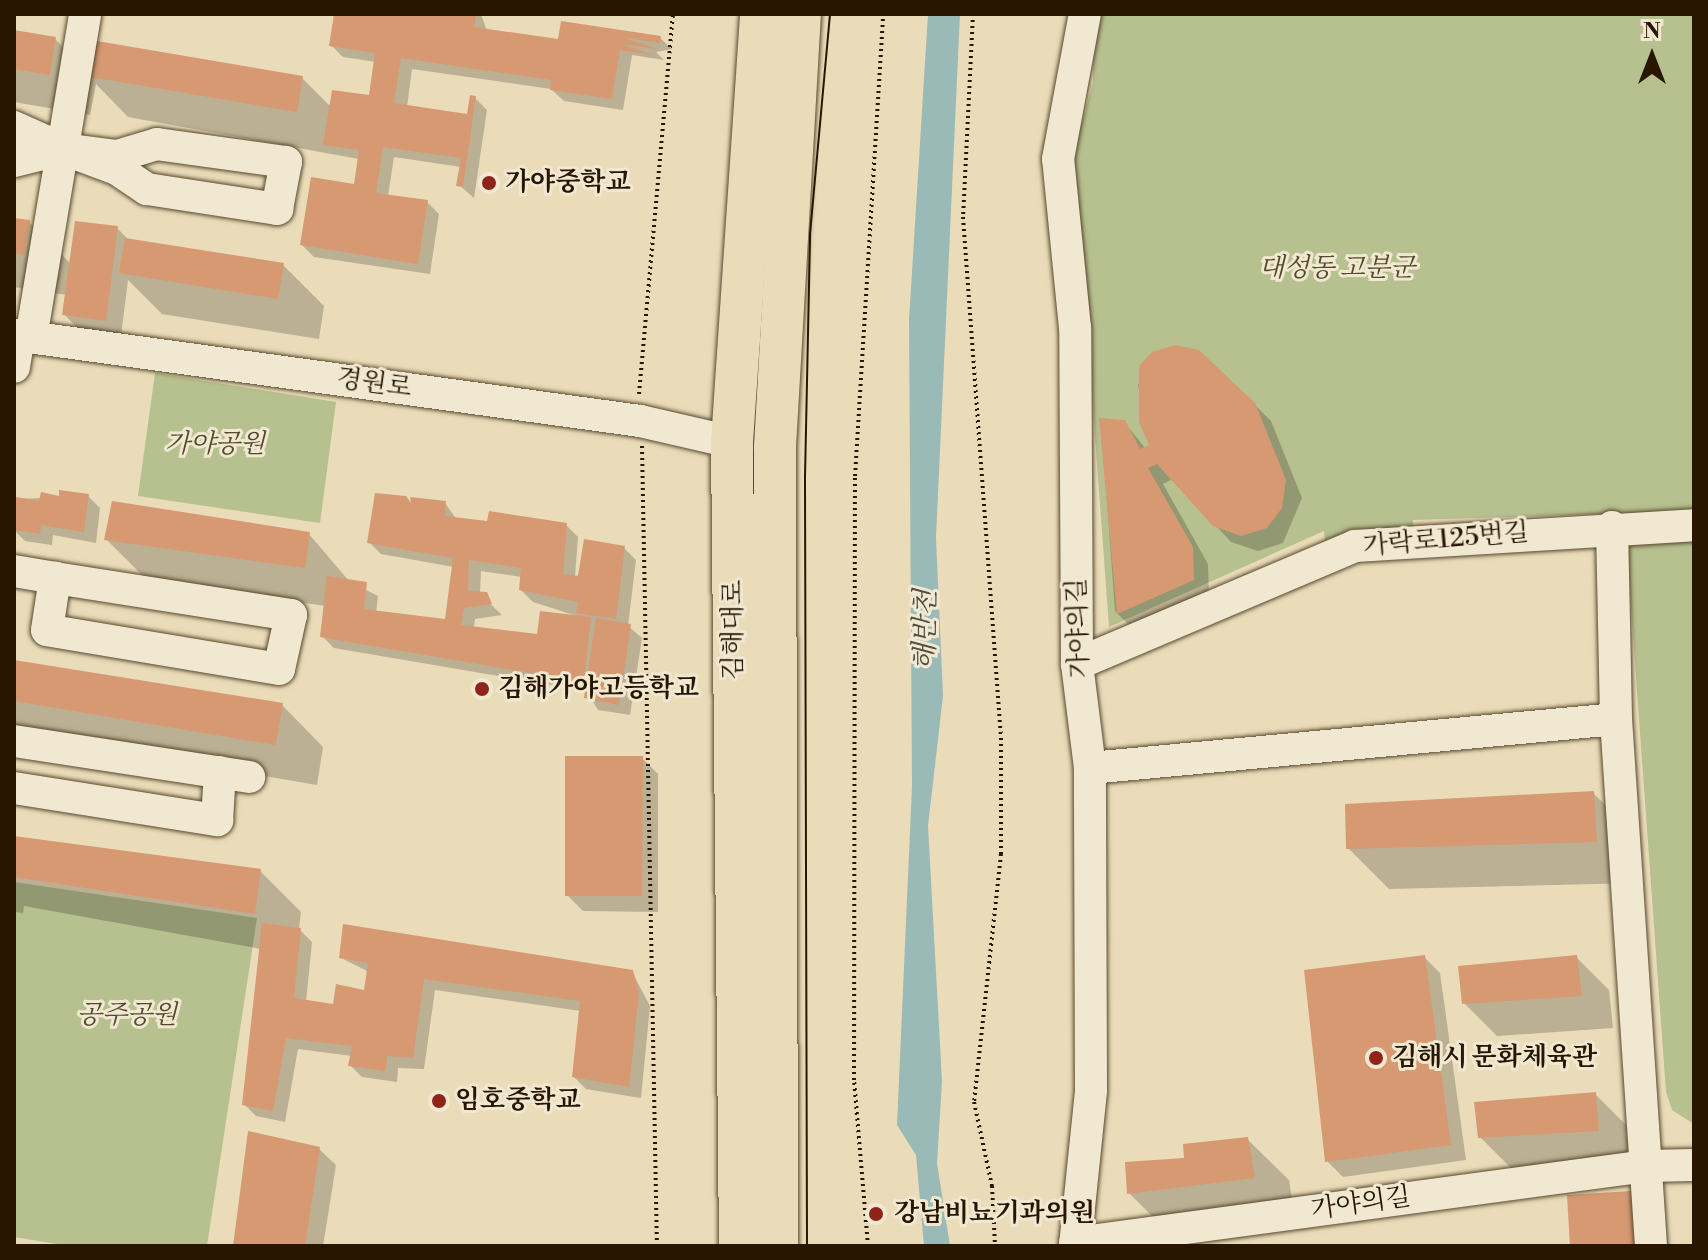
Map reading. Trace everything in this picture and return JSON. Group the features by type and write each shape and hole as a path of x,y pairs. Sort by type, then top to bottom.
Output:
{"main road":[{"name":"김해대로","path":"740,1246 732,442 761,14"},
{"name":"김해대로","path":"777,1246 775,446 800,14"}],"street":[{"path":"14,367 63,149 85,14"},
{"name":"가야의길","path":"1085,14 1058,159 1075,328 1077,664 1090,768 1091,1090 1075,1245 1646,1166 1694,1165"},
{"path":"14,127 63,149 147,189 277,209 286,162 157,144 117,156 63,149 14,161"},
{"name":"경원로","path":"21,336 640,421 732,442"},
{"name":"가락로125번길","path":"1077,664 1355,546 1612,527 1694,525"},
{"path":"1612,527 1616,719 1651,1246"},
{"path":"14,571 291,615 279,669 47,630 55,578"},
{"path":"1090,768 1616,719"},
{"path":"14,741 234,774 217,820 14,788"}],"path":[{"path":"657,1246 638,373 673,14"},
{"path":"868,1246 854,1080 855,476 883,14"},
{"path":"973,14 963,217 1001,738 1001,854 974,1102 992,1186 995,1246"}],"green space":[{"name":"대성동 고분군","path":"1094,14 1694,14 1694,511 1413,520 1414,532 1325,548 1324,531 1109,627 1074,151 1093,83"},
{"name":"가야공원","path":"155,373 336,402 320,523 138,496"},
{"path":"1694,531 1694,1124 1672,1110 1666,1092 1627,552 1635,537"},
{"name":"공주공원","path":"14,882 257,918 207,1246 69,1246 14,1237"}],"water":[{"name":"해반천","path":"928,14 960,14 936,538 943,696 928,826 942,1081 937,1163 950,1246 924,1246 916,1155 897,1125 912,786 909,320"}],"building":[{"path":"334,14 476,14 474,27 558,39 561,21 661,36 660,43 622,37 657,49 620,44 654,55 620,50 612,99 550,90 551,80 401,58 394,103 467,114 470,95 476,96 463,187 456,186 461,158 383,147 376,193 428,200 418,264 300,245 311,177 354,184 359,150 323,145 332,90 369,95 375,53 329,46"},
{"path":"14,30 56,37 50,75 14,69"},
{"path":"91,40 303,76 297,112 85,76"},
{"path":"14,218 30,220 24,255 14,253"},
{"path":"75,221 118,226 106,321 62,315"},
{"path":"125,238 284,263 278,299 119,273"},
{"path":"1175,345 1199,350 1255,403 1286,480 1282,508 1267,528 1241,536 1213,526 1157,464 1148,468 1193,547 1194,580 1117,614 1099,418 1125,420 1140,449 1149,445 1139,422 1139,366 1152,352"},
{"path":"59,490 89,494 84,532 41,525 40,534 14,530 16,497 39,501 41,492 59,496"},
{"path":"375,493 406,496 411,503 410,497 446,501 445,516 487,521 489,511 567,523 563,574 578,576 584,539 625,546 616,619 576,613 578,602 519,590 521,568 469,560 468,591 487,592 492,604 464,608 461,625 537,634 540,611 591,617 584,682 320,637 327,576 367,582 364,609 445,619 453,558 367,543"},
{"path":"112,501 310,532 305,568 104,540"},
{"path":"596,618 631,624 619,705 584,698"},
{"path":"14,660 283,703 276,745 14,701"},
{"path":"565,756 643,756 642,896 565,896"},
{"path":"1594,791 1597,842 1346,849 1345,804"},
{"path":"14,836 261,869 255,914 14,877"},
{"path":"262,923 301,928 294,998 333,1004 336,984 364,990 368,963 339,958 343,924 633,970 639,992 629,1087 572,1077 580,1001 424,979 413,1058 387,1056 386,1071 348,1066 352,1046 286,1038 273,1111 242,1105"},
{"name":"김해시 문화체육관","path":"1425,955 1451,1145 1325,1162 1304,970"},
{"path":"1577,955 1582,996 1462,1004 1458,966"},
{"path":"1596,1092 1599,1131 1478,1138 1474,1102"},
{"path":"248,1131 320,1147 305,1246 233,1246"},
{"path":"1248,1137 1255,1178 1127,1194 1125,1162 1184,1158 1183,1144"},
{"path":"1631,1191 1635,1246 1570,1246 1567,1195"}],"tram line":[{"path":"807,1246 805,477 810,234 830,14"}],"place":[{"name":"가야중학교","path":"489,183"},
{"name":"김해가야고등학교","path":"482,689"},
{"name":"김해시 문화체육관","path":"1376,1058"},
{"name":"임호중학교","path":"439,1101"},
{"name":"강남비뇨기과의원","path":"876,1214"}]}
